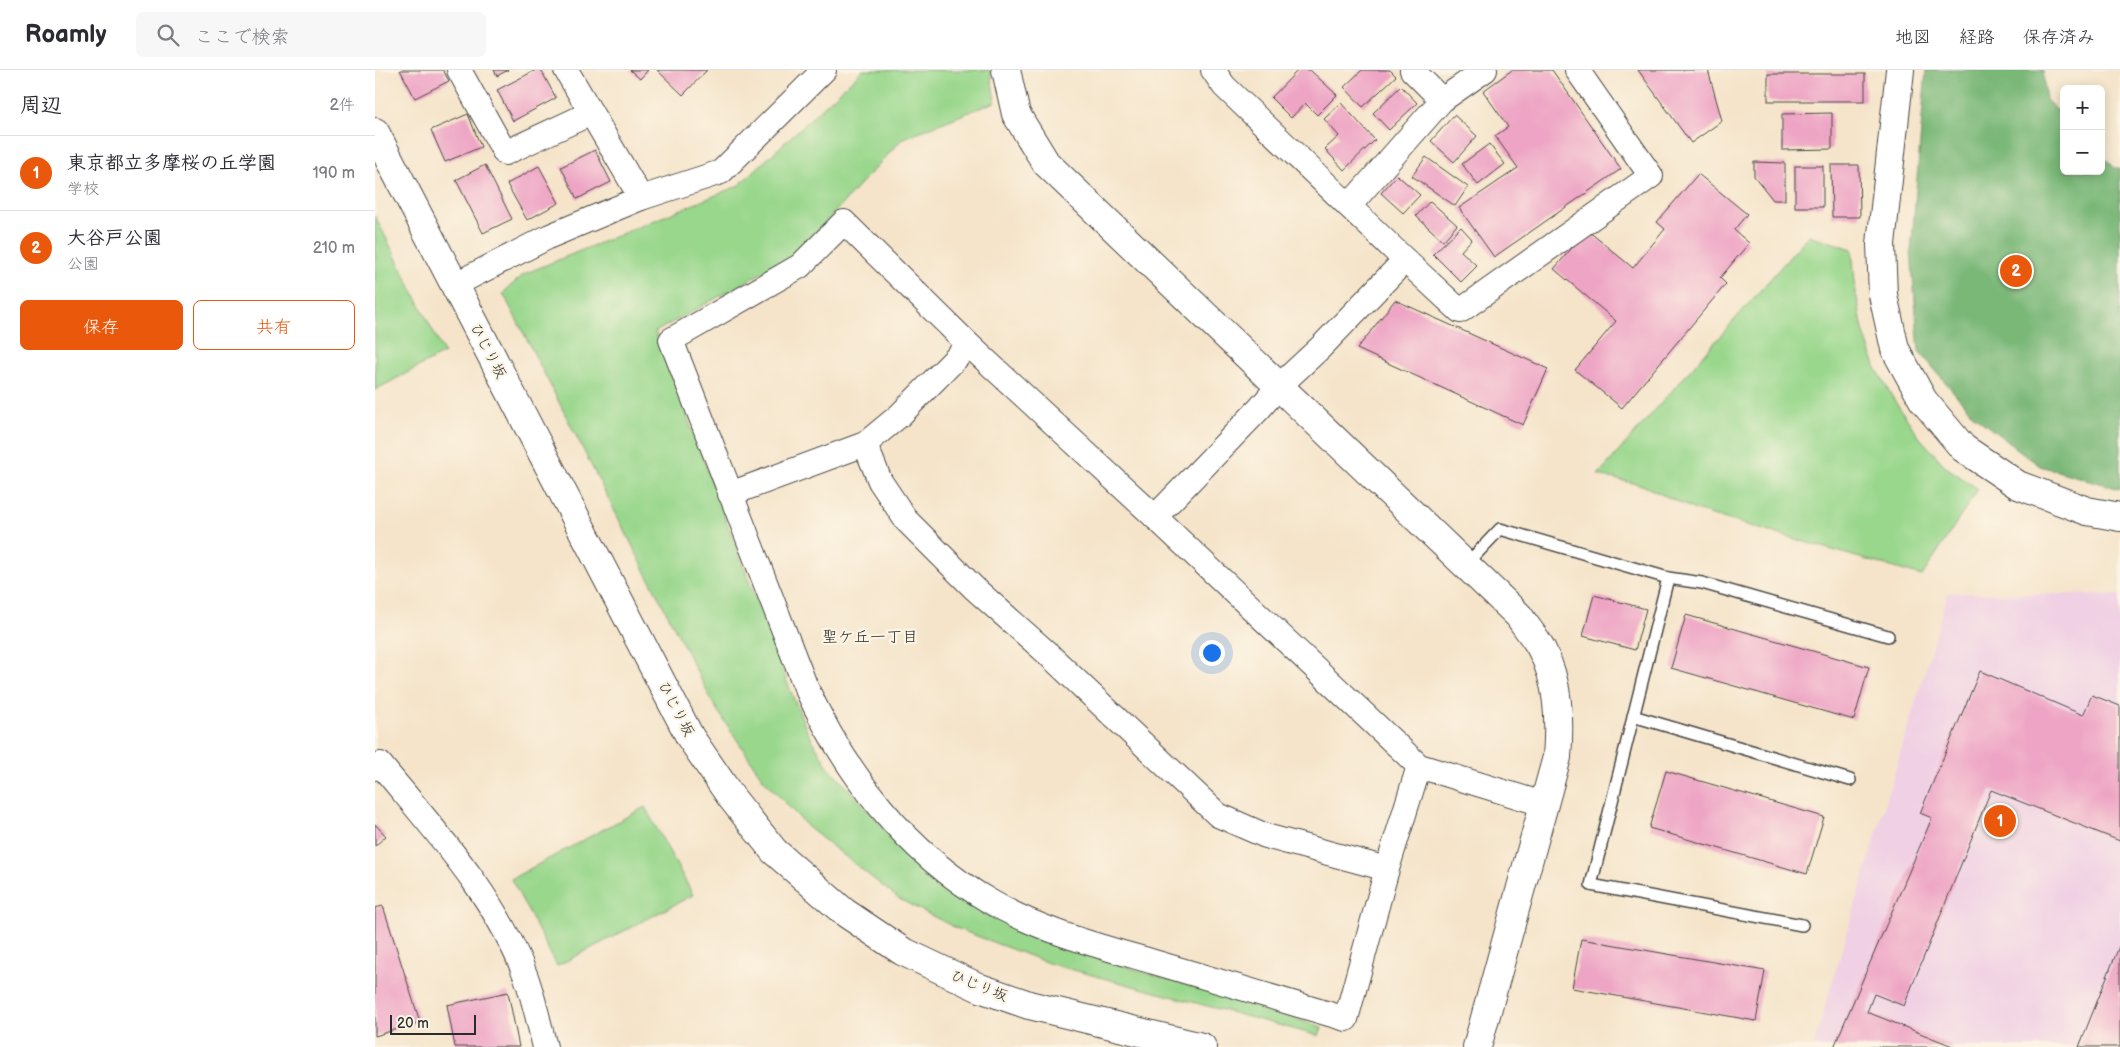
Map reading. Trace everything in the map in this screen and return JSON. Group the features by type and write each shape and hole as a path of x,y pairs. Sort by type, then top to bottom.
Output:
{"street":[{"path":"459,70 505,153 591,112"},
{"path":"566,70 641,198"},
{"path":"454,285 550,236 641,198 721,172 824,70"},
{"path":"1006,70 1016,114 1046,163 1519,616 1541,648 1554,682 1560,720 1557,757 1477,1047"},
{"path":"1213,70 1224,86 1405,260 1460,310 1651,176 1577,70"},
{"path":"1412,70 1442,100"},
{"path":"1349,206 1442,100 1485,70"},
{"path":"1900,70 1881,244 1883,295 1895,349 1923,400 1963,448 2018,485 2087,511 2120,517"},
{"name":"ひじり坂","path":"375,132 690,737 731,797 774,851 844,912 902,951 980,988 1029,1005 1201,1047"},
{"path":"1419,766 1387,869 1346,1019 1091,944 1019,916 991,902 962,884 922,851 889,818 865,790 823,725 805,685 671,340 800,266 844,222 969,345 1419,766 1543,804"},
{"path":"1155,517 1278,387 1321,348 1405,260"},
{"path":"730,494 865,444 900,415 969,345"},
{"path":"865,444 880,481 906,520 974,588 1047,653 1218,815 1266,836 1387,869"},
{"path":"375,768 381,764 478,887 506,933 526,977 545,1047"}],"lane":[{"path":"1465,566 1500,529 1668,578 1702,583 1888,636"},
{"path":"1668,578 1591,885 1802,925"},
{"path":"1633,716 1850,780"}],"shaded area":[{"path":"1948,593 2120,595 2120,1047 1813,1047"}],"green space":[{"path":"863,70 990,70 995,102 903,138 796,254 655,332 807,731 827,765 907,854 938,878 1083,953 1322,1027 1319,1036 1051,964 958,929 899,899 808,827 763,779 714,705 503,293 524,274 738,186"},
{"path":"1926,70 2043,70 2046,100 2060,113 2060,175 2105,175 2105,158 2115,168 2120,168 2120,489 2040,466 1974,416 1919,351 1911,251"},
{"path":"375,216 444,353 375,390"},
{"path":"1809,235 1852,249 1856,293 1863,330 1875,366 1894,400 1920,438 1946,467 1978,489 1922,576 1695,510 1642,485 1598,475"},
{"path":"645,807 693,895 557,966 511,879"}],"building":[{"path":"400,70 443,70 449,81 415,98"},
{"path":"494,70 508,70 497,76"},
{"path":"536,70 541,70 556,98 513,121 497,90"},
{"path":"630,70 648,70 640,79"},
{"path":"657,70 707,70 683,95"},
{"path":"1298,70 1310,70 1337,95 1317,115 1305,103 1291,118 1271,98"},
{"path":"1362,70 1390,70 1396,76 1363,107 1344,87"},
{"path":"1512,70 1552,70 1621,169 1494,257 1459,208 1518,168 1495,136 1508,127 1483,91"},
{"path":"1638,70 1708,70 1722,121 1691,143"},
{"path":"1768,74 1865,74 1865,101 1768,101"},
{"path":"1401,86 1417,103 1389,130 1373,113"},
{"path":"1341,103 1375,140 1344,170 1325,149 1339,136 1324,119"},
{"path":"1832,113 1832,149 1782,150 1782,114"},
{"path":"468,114 481,147 445,162 431,130"},
{"path":"1454,115 1477,136 1454,162 1431,141"},
{"path":"1489,144 1505,164 1478,185 1462,164"},
{"path":"595,150 611,182 577,199 561,167"},
{"path":"1426,157 1468,187 1455,206 1412,176"},
{"path":"1754,162 1785,163 1785,200 1773,200 1754,176"},
{"path":"485,165 512,219 483,233 456,180"},
{"path":"1831,165 1859,165 1860,217 1832,217"},
{"path":"539,166 559,203 527,220 507,184"},
{"path":"1795,166 1823,166 1823,207 1795,207"},
{"path":"1698,174 1747,214 1734,230 1749,243 1720,278 1726,284 1622,408 1575,370 1616,321 1554,269 1587,230 1633,268 1665,229 1657,222"},
{"path":"1397,175 1420,195 1403,213 1381,193"},
{"path":"1430,201 1457,225 1443,241 1416,216"},
{"path":"1461,227 1472,239 1461,251 1477,266 1461,282 1433,254"},
{"path":"1395,300 1548,369 1523,425 1357,349"},
{"path":"1594,595 1646,609 1635,650 1583,636"},
{"path":"1686,615 1869,667 1854,720 1671,668"},
{"path":"1980,671 2083,715 2092,695 2120,706 2120,841 1991,790 1904,1006 1874,994 1867,1012 1955,1047 1834,1047 1932,818 1920,813"},
{"path":"1666,771 1824,817 1807,874 1649,828"},
{"path":"375,824 386,836 375,846"},
{"path":"383,906 420,1022 375,1036 375,908"},
{"path":"1581,939 1765,971 1756,1021 1572,988"},
{"path":"2120,944 2120,1047 2079,1047"},
{"path":"508,992 519,1047 455,1047 447,1005"}],"place":[{"name":"大谷戸公園","path":"2016,271"},
{"name":"東京都立多摩桜の丘学園","path":"2000,821"}],"district":[{"name":"聖ケ丘一丁目","path":"870,637"}]}
